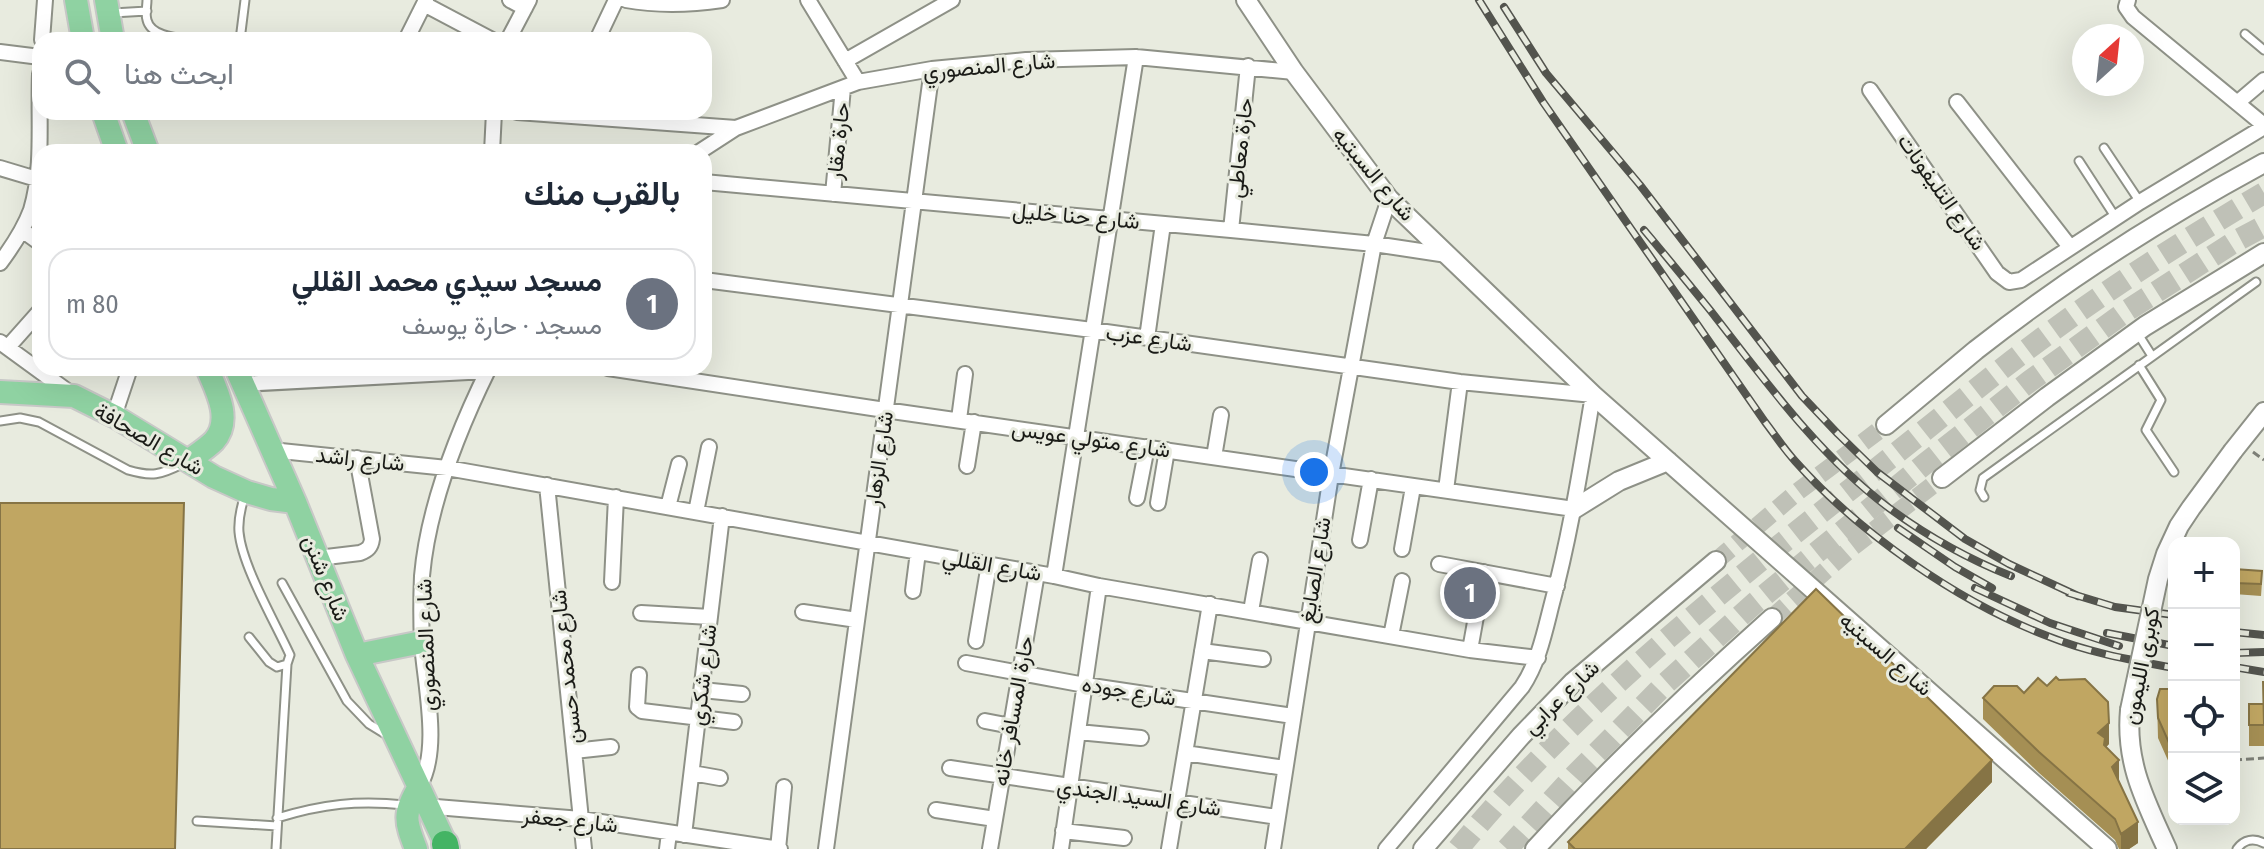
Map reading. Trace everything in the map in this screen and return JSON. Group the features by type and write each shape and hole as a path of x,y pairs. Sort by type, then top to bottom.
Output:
{"main road":[{"path":"76,0 82,32"},
{"path":"107,7 112,32"},
{"path":"106,120 114,144"},
{"path":"136,120 145,144"},
{"path":"188,461 215,440 221,429 219,396 210,376"},
{"name":"شارع شنن","path":"239,376 396,740 418,800 446,847"},
{"name":"شارع الصحافة","path":"0,392 74,396 114,416 214,477 247,492 295,502"},
{"path":"221,429 257,420"},
{"path":"357,655 422,642"},
{"name":"شارع شنن","path":"416,849 410,833 418,800"}],"street":[{"path":"43,32 45,0"},
{"path":"510,0 527,4 512,32"},
{"path":"601,32 616,0"},
{"path":"626,0 683,5 722,0"},
{"path":"808,0 858,82"},
{"path":"845,61 952,0"},
{"name":"شارع السبتيه","path":"1246,0 1294,72 1389,199 1593,395 2107,849"},
{"path":"410,32 425,2 478,32"},
{"path":"1957,102 2070,247 2264,126 2133,17 2127,4"},
{"path":"0,52 32,56"},
{"path":"1054,576 1136,57"},
{"name":"شارع المنصوري","path":"711,144 736,128 858,82 932,69 1026,60 1136,57 1294,72"},
{"name":"حارة معاطي","path":"1231,230 1248,66"},
{"name":"شارع الزهار","path":"826,849 932,69"},
{"path":"2237,103 2264,80"},
{"name":"حارة مقار","path":"833,194 843,88"},
{"name":"شارع التليفونات","path":"1870,90 1997,273 2009,282 2021,280 2070,247"},
{"path":"39,144 40,120"},
{"path":"492,144 494,120"},
{"path":"669,120 736,128"},
{"path":"1886,425 1978,349 2063,287 2151,229 2264,163"},
{"path":"0,168 32,178"},
{"name":"شارع حنا خليل","path":"712,183 1374,244 1447,255"},
{"name":"شارع الصايغ","path":"1273,849 1306,622 1350,367 1374,244 1389,199"},
{"path":"0,263 22,230 32,204"},
{"path":"1147,338 1163,224"},
{"path":"22,230 32,237"},
{"path":"1942,478 2137,331 2264,253"},
{"name":"شارع عزب","path":"712,281 1460,382 1593,395"},
{"path":"32,318 4,344 32,365"},
{"path":"965,374 967,466"},
{"path":"47,376 74,396"},
{"path":"114,416 127,376"},
{"name":"شارع المنصوري","path":"418,800 429,767 431,746 422,642 422,573 428,537 447,468 485,376"},
{"name":"شارع متولي عويس","path":"661,376 1574,509"},
{"path":"1446,490 1460,382"},
{"path":"1386,849 1522,687 1538,658 1574,509 1593,395"},
{"name":"كوبرى الليمون","path":"2167,849 2133,767 2128,729 2158,579 2179,526 2264,412"},
{"path":"1214,457 1221,415"},
{"path":"696,512 709,447"},
{"path":"1137,498 1147,447"},
{"name":"شارع راشد","path":"271,450 447,468"},
{"path":"1158,503 1167,450"},
{"path":"318,558 360,553 367,551 371,545 357,458"},
{"path":"1574,509 1619,481 1668,461"},
{"path":"668,507 679,464"},
{"name":"شارع القللي","path":"447,468 1099,586 1470,650 1538,658"},
{"path":"1360,540 1371,479"},
{"name":"شارع محمد حسن","path":"547,485 584,849"},
{"path":"1402,549 1413,487"},
{"path":"612,582 616,497"},
{"name":"شارع شكري","path":"667,849 676,834 692,773 722,516"},
{"path":"913,591 918,552"},
{"path":"1251,611 1260,560"},
{"name":"شارع عرابي","path":"1423,849 1521,736 1573,682 1716,561"},
{"path":"976,641 989,564"},
{"path":"1439,564 1557,586"},
{"path":"1470,650 1484,572"},
{"name":"حارة المسافر خانه","path":"990,849 1037,573"},
{"path":"1391,636 1402,581"},
{"path":"1061,849 1099,586"},
{"path":"1169,849 1210,604"},
{"path":"803,612 857,620"},
{"path":"641,613 710,617"},
{"path":"1535,849 1592,787 1772,618"},
{"path":"1202,651 1263,659"},
{"name":"شارع جوده","path":"966,663 1085,685 1293,716"},
{"path":"639,675 637,707 640,710 734,722"},
{"path":"702,690 742,694"},
{"path":"985,721 1011,726"},
{"path":"1078,732 1141,738"},
{"path":"574,751 611,747"},
{"path":"1185,753 1285,768"},
{"name":"شارع السيد الجندي","path":"950,768 1277,817"},
{"path":"692,773 720,778"},
{"path":"779,849 784,787"},
{"name":"شارع جعفر","path":"418,800 581,819 725,845 779,849"},
{"path":"936,810 995,819"},
{"path":"1063,831 1124,838"}],"lane":[{"path":"147,0 147,21 158,32"},
{"path":"241,32 245,0"},
{"path":"107,7 147,11"},
{"path":"2245,34 2264,50"},
{"path":"2104,148 2140,202"},
{"path":"2079,161 2116,218"},
{"path":"1984,497 1980,490 1983,478 2256,282"},
{"path":"2137,331 2152,356"},
{"path":"2139,365 2161,400 2148,425 2148,435 2174,472"},
{"path":"0,421 20,418 39,422 128,470 151,476 188,461"},
{"path":"247,492 241,507 239,530 243,552 290,655 276,849"},
{"path":"282,583 347,701 369,724 396,740"},
{"path":"249,637 269,662 277,667 287,664"},
{"path":"197,821 277,822 303,810 354,802 418,800"},
{"path":"2237,849 2251,840 2264,843"}],"path":[{"path":"2240,760 2264,758"}],"building":[{"path":"0,503 184,503 175,849 0,849"},
{"path":"2240,569 2262,571 2261,584 2240,583"},
{"path":"1816,589 1992,760 1905,849 1575,849 1568,842"},
{"path":"2056,677 2059,680 2085,679 2108,702 2109,723 2098,733 2105,738 2104,745 2119,760 2112,767 2138,822 2121,834 2115,819 1983,698 1994,686 2017,686 2024,693 2038,678 2047,686"},
{"path":"2160,689 2168,689 2168,740 2158,718"},
{"path":"2249,704 2264,704 2264,725 2249,725"}],"tunnel":[{"path":"1458,849 1504,796 1602,697 1760,561 2042,338 2135,273 2264,193"},
{"path":"1507,849 1666,683 1756,602 2030,381 2128,310 2264,226"},
{"path":"1716,561 1796,493 1886,425"},
{"path":"1772,618 1850,549 1942,478"}],"railway":[{"path":"1479,0 1543,102 1765,422 1821,488 1912,563 1981,605 2065,643 2168,667"},
{"path":"1504,7 1546,73 1640,185 1802,396 1838,434 1877,472 1965,539 2009,564 2078,596"},
{"path":"1644,230 1793,415 1863,487 1918,528 2011,576"},
{"path":"1898,528 1992,588"},
{"path":"1975,588 2050,623 2119,646"},
{"path":"2069,593 2115,607 2168,614"},
{"path":"2107,633 2168,645"},
{"path":"2240,633 2264,635"},
{"path":"2240,653 2264,652"},
{"path":"2240,668 2264,672"}],"place":[{"name":"مسجد سيدي محمد القللي","path":"1470,593"}]}
